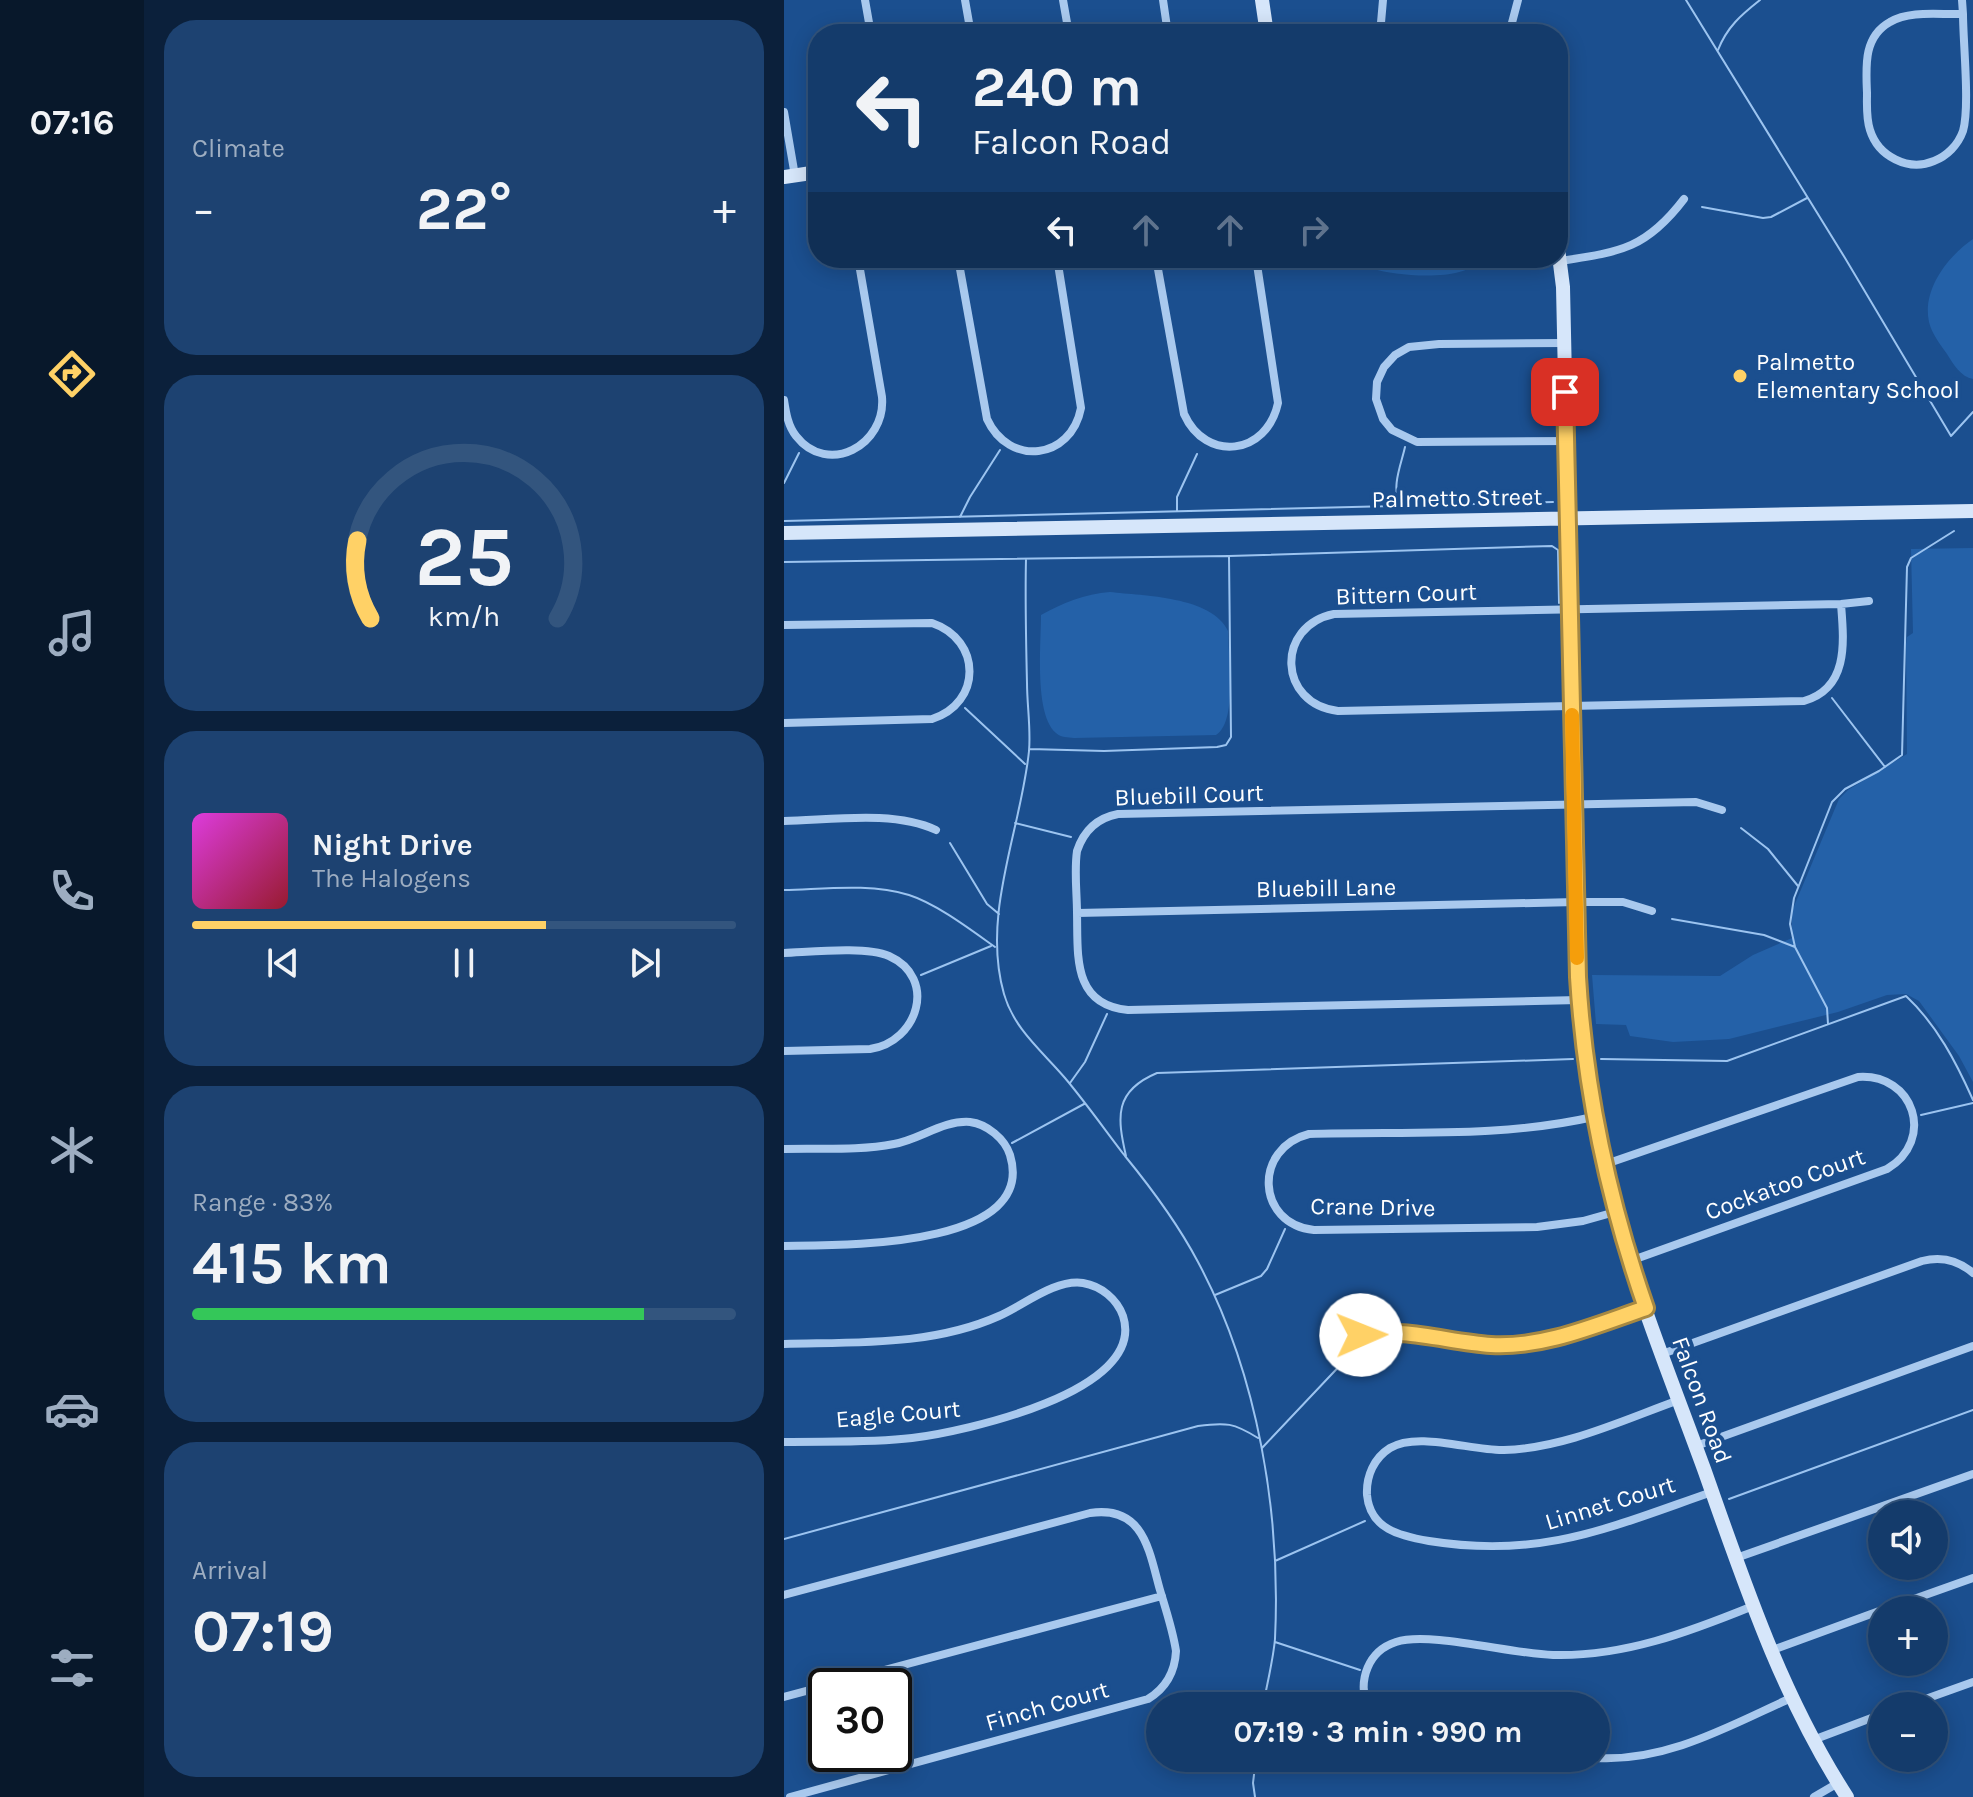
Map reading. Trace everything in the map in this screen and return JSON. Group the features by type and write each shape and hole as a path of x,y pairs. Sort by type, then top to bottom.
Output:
{"street":[{"path":"865,0 869,24"},
{"path":"965,0 969,24"},
{"path":"1063,0 1067,24"},
{"path":"1163,0 1167,24"},
{"path":"1262,0 1266,24"},
{"path":"1381,24 1383,0"},
{"path":"1512,24 1518,0"},
{"path":"1962,0 1963,14 1965,116 1960,137 1953,148 1936,161 1915,165 1900,162 1881,149 1869,129 1866,64 1871,43 1879,31 1897,19 1963,14"},
{"path":"784,112 789,176"},
{"path":"1568,254 1604,255 1632,245 1658,230 1684,199"},
{"path":"784,400 793,431 807,446 819,452 840,454 855,449 868,441 877,428 882,413 882,397 860,268"},
{"path":"960,268 987,419 994,433 1005,443 1035,452 1057,445 1069,436 1081,408 1059,268"},
{"path":"1158,268 1184,414 1202,438 1230,447 1245,444 1259,436 1274,418 1278,403 1258,268"},
{"name":"Falcon Road","path":"1560,268 1567,441 1579,1000 1593,1117 1630,1261 1753,1606 1791,1698 1847,1797"},
{"path":"1564,343 1409,347 1395,355 1384,367 1377,382 1376,399 1380,412 1392,430 1417,442 1567,441"},
{"name":"Palmetto Street","path":"784,533 1973,511"},
{"name":"Bittern Court","path":"1841,604 1843,651 1840,668 1831,685 1810,699 1572,707 1331,710 1318,706 1302,693 1291,667 1295,645 1302,632 1313,622 1334,614 1869,601"},
{"path":"784,625 932,623 947,629 959,640 967,654 970,669 968,683 959,701 950,710 932,719 784,723"},
{"name":"Bluebill Court","path":"1579,1000 1121,1009 1096,998 1083,981 1079,968 1076,858 1080,843 1092,826 1111,816 1696,802 1722,810"},
{"path":"784,821 899,819 936,830"},
{"name":"Bluebill Lane","path":"1077,913 1576,902 1623,902 1652,911"},
{"path":"784,953 871,952 886,955 906,968 914,982 917,997 916,1012 906,1030 883,1046 784,1051"},
{"name":"Cockatoo Court","path":"1603,1165 1858,1077 1872,1077 1893,1085 1903,1094 1913,1114 1914,1128 1908,1149 1899,1161 1887,1169 1630,1261"},
{"name":"Crane Drive","path":"1593,1117 1501,1130 1309,1134 1288,1143 1277,1155 1270,1169 1269,1193 1284,1218 1314,1230 1537,1227 1583,1221 1615,1212"},
{"path":"784,1149 890,1145 949,1125 970,1122 998,1136 1010,1154 1012,1170 1010,1186 998,1204 973,1221 952,1230 891,1243 784,1246"},
{"path":"1662,1354 1922,1261 1936,1258 1951,1260 1973,1273"},
{"name":"Eagle Court","path":"784,1344 930,1337 995,1318 1058,1286 1071,1283 1092,1285 1110,1296 1122,1314 1125,1329 1121,1352 1106,1369 1052,1400 1003,1419 913,1438 784,1442"},
{"path":"1352,1339 1372,1333 1387,1333 1490,1345 1532,1343 1646,1308"},
{"path":"1696,1446 1973,1346"},
{"name":"Linnet Court","path":"1679,1400 1569,1439 1526,1448 1481,1449 1418,1441 1396,1445 1381,1455 1371,1470 1367,1488 1369,1505 1381,1525 1401,1536 1447,1544 1502,1547 1559,1542 1588,1535 1712,1492"},
{"path":"1736,1558 1973,1474"},
{"name":"Finch Court","path":"784,1595 1103,1512 1129,1520 1143,1534 1162,1596 1176,1658 1168,1682 1148,1699 790,1797"},
{"path":"1922,1596 1973,1578"},
{"path":"784,1697 1162,1596"},
{"path":"1364,1692 1366,1669 1380,1650 1399,1641 1421,1639 1550,1655 1598,1654 1672,1636 1753,1606"},
{"path":"1770,1651 1868,1615"},
{"path":"1945,1692 1973,1682"},
{"path":"1610,1757 1664,1750 1704,1738 1791,1698"},
{"path":"1813,1740 1868,1719"},
{"path":"1814,1797 1838,1783"}],"shaded area":[{"path":"1973,239 1973,379 1958,370 1939,343 1930,326 1928,310 1929,298 1939,275 1954,255"},
{"path":"1371,268 1469,268 1431,276"},
{"path":"1973,548 1973,1082 1959,1056 1919,1001 1906,994 1887,995 1838,1012 1729,1039 1673,1042 1630,1036 1626,1025 1596,1024 1592,975 1720,976 1753,955 1792,938 1792,911 1839,799 1848,790 1907,754 1906,644 1907,637 1913,633 1911,549"},
{"path":"1110,592 1192,604 1220,619 1228,631 1230,687 1227,716 1216,735 1074,738 1058,735 1049,724 1044,711 1040,678 1041,615 1074,600"}],"waterway":[{"path":"1686,0 1951,436 1973,412"},
{"path":"1718,50 1735,22 1760,0"},
{"path":"1702,207 1763,218 1771,217 1807,198"},
{"path":"1400,504 1396,490 1405,447"},
{"path":"960,517 1000,450"},
{"path":"784,483 799,453"},
{"path":"1177,511 1177,497 1197,454"},
{"path":"784,521 1553,502"},
{"path":"1828,1024 1827,1008 1795,947 1790,924 1794,898 1832,802 1845,789 1902,755 1907,567 1911,558 1954,531"},
{"path":"784,562 1229,556 1552,546 1558,550 1559,603"},
{"path":"1030,749 1104,751 1226,745 1231,737 1229,557"},
{"path":"1026,559 1029,743 997,933 998,964 1004,994 1022,1029 1065,1078 1173,1220 1219,1305 1250,1398 1269,1494 1276,1592 1275,1639 1266,1692"},
{"path":"1832,698 1885,767"},
{"path":"965,708 1025,764"},
{"path":"1015,823 1071,837"},
{"path":"1741,828 1768,849 1798,886"},
{"path":"950,843 987,904 999,914"},
{"path":"784,890 863,888 909,895 942,911 995,947"},
{"path":"1672,919 1764,935 1795,947"},
{"path":"921,975 991,946"},
{"path":"1601,1059 1727,1061 1906,996 1945,1045 1973,1100"},
{"path":"1070,1083 1085,1062 1107,1014"},
{"path":"1126,1156 1121,1129 1122,1107 1133,1088 1157,1073 1573,1059"},
{"path":"1921,1115 1973,1103"},
{"path":"1012,1143 1084,1104"},
{"path":"1215,1295 1261,1276 1285,1229"},
{"path":"1262,1448 1347,1358"},
{"path":"1729,1499 1973,1410"},
{"path":"784,1539 1198,1426 1230,1425 1258,1438"},
{"path":"1275,1561 1365,1521"},
{"path":"1275,1642 1360,1670"},
{"path":"1254,1772 1255,1797"}],"slow traffic":[{"path":"1572,715 1577,958"}],"place":[{"name":"Palmetto Elementary School","path":"1740,376"}],"route":[{"path":"1361,1335 1387,1333 1511,1345 1553,1339 1646,1308 1625,1247 1603,1165 1583,1047 1578,977 1565,392"}]}
